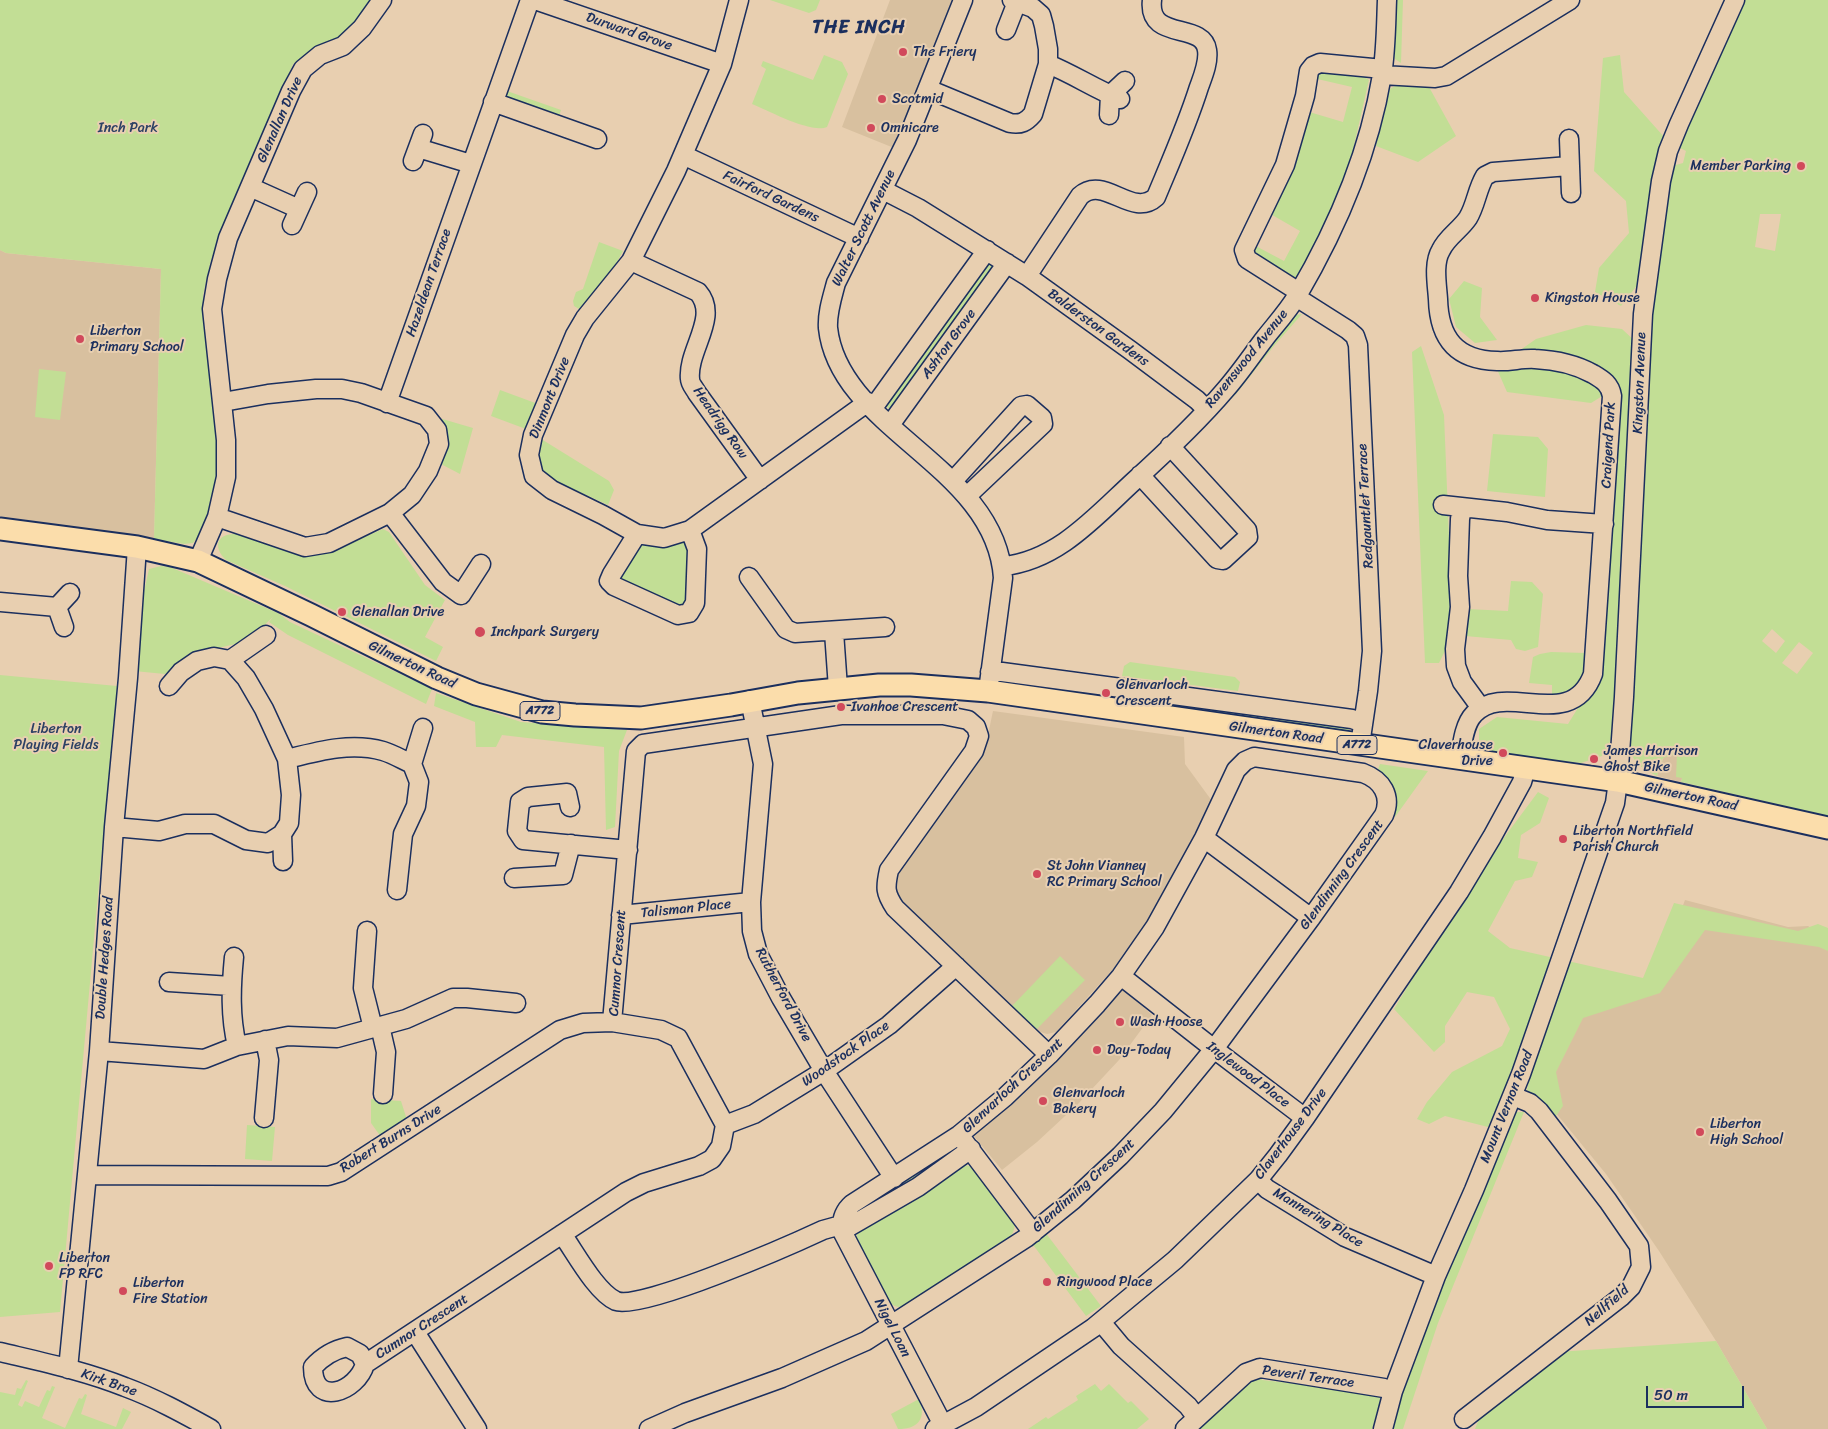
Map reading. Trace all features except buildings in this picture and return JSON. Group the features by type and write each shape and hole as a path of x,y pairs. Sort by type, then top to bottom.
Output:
{"main road":[{"name":"Gilmerton Road","path":"0,529 138,547 198,561 259,589 437,678 476,694 542,712 641,718 838,688 989,681 1360,745 1618,781 1828,828"}],"street":[{"name":"Glenallan Drive","path":"198,561 217,517 226,477 223,402 212,309 216,279 228,238 291,91 303,69 320,55 343,46 362,28 382,0"},
{"name":"Hazeldean Terrace","path":"387,403 530,0"},
{"name":"Durward Grove","path":"535,0 722,64"},
{"name":"Dinmont Drive","path":"739,0 722,64 683,155 631,261 585,318 575,335 533,435 529,455 534,476 552,490 637,534 664,538 690,530 870,405"},
{"name":"Walter Scott Avenue","path":"963,0 907,140 836,284 830,306 828,328 842,369 870,405 967,496 982,517 995,542 1002,566 1002,591 989,681"},
{"path":"1026,276 1084,192 1092,189 1099,190 1139,204 1151,201 1156,197 1188,121 1204,72 1207,50 1205,43 1199,37 1164,26 1158,22 1152,15 1152,0"},
{"name":"Ravenswood Avenue","path":"1002,566 1033,560 1053,550 1069,539 1140,475 1227,388 1298,294 1336,221 1354,180 1370,127 1383,72 1387,0"},
{"path":"1298,294 1247,259 1244,250 1285,165 1305,96 1309,71 1320,63 1435,78 1446,76 1570,0"},
{"name":"Kingston Avenue","path":"1618,781 1643,314 1661,181 1668,152 1679,124 1736,0"},
{"path":"928,89 1010,123 1023,123 1033,114 1048,64 1048,49 1040,15 1033,8 1014,1 1006,30"},
{"path":"1048,64 1068,72 1115,97"},
{"path":"1109,115 1115,97 1125,80"},
{"path":"493,102 597,139"},
{"path":"1569,139 1571,193"},
{"path":"418,147 471,164"},
{"name":"Fairford Gardens","path":"683,155 859,238"},
{"name":"Craigend Park","path":"1481,708 1493,702 1563,703 1577,698 1588,687 1592,674 1612,396 1611,388 1605,382 1581,368 1562,362 1534,359 1498,362 1468,357 1456,349 1442,327 1438,313 1437,262 1439,252 1446,242 1468,218 1485,176 1493,172 1569,166"},
{"path":"250,187 299,208"},
{"name":"Balderston Gardens","path":"883,190 918,208 1026,276 1130,350 1197,400 1207,410"},
{"path":"292,225 307,192"},
{"name":"Ashton Grove","path":"870,405 987,250"},
{"name":"Headrigg Row","path":"631,261 698,292 704,299 706,316 691,367 690,380 697,393 760,480"},
{"name":"Ashton Grove","path":"890,425 1007,264"},
{"name":"Redgauntlet Terrace","path":"1298,294 1348,330 1355,336 1358,345 1372,651 1360,745"},
{"path":"217,517 304,547 329,543 390,513 412,495 428,472 439,444 436,430 426,416 361,393 316,389 268,394 223,402"},
{"path":"953,481 1021,406 1027,405 1042,418 1043,424 967,496"},
{"path":"1140,475 1218,559 1223,560 1248,537 1247,530 1170,446"},
{"path":"1443,506 1507,512 1540,520 1604,524"},
{"path":"1460,758 1468,724 1473,715 1481,708 1462,682 1456,666 1455,649 1460,607 1458,576 1462,508"},
{"path":"390,513 443,582 461,595 481,564"},
{"path":"637,534 612,574 610,581 614,586 678,615 688,614 695,603 697,549 690,530"},
{"name":"Double Hedges Road","path":"68,1369 99,1051 114,827 138,547"},
{"path":"749,577 786,628 795,633 834,632 885,627"},
{"path":"57,607 70,593"},
{"path":"0,602 57,607"},
{"path":"57,607 64,627"},
{"path":"834,632 838,688"},
{"path":"230,660 266,635"},
{"path":"114,827 159,831 186,824 214,824 246,840 268,843 282,834 289,823 291,795 287,759 264,709 250,686 230,660 214,657 197,661 181,672 169,686"},
{"name":"Gilmerton Road","path":"989,681 1002,672 1117,686 1362,723"},
{"name":"Rutherford Drive","path":"750,700 763,764 751,902 752,931 758,954 781,998 824,1071 894,1178"},
{"path":"756,727 841,715 943,715 968,720 976,727 978,736 974,751 888,870 885,884 887,896 895,908 1049,1055"},
{"name":"Cumnor Crescent","path":"365,1364 626,1192 644,1183 699,1166 712,1159 721,1146 725,1125 678,1038 661,1030 612,1022 636,752 643,744 756,727"},
{"path":"397,890 403,834 416,806 419,782 412,764 423,728"},
{"path":"287,759 329,749 356,747 384,751 412,764"},
{"name":"Glenvarloch Crescent","path":"842,1228 846,1210 852,1204 959,1135 1005,1097 1049,1055 1121,976 1155,926 1204,838 1236,770 1245,761 1254,757 1364,774 1376,779 1385,792"},
{"name":"Claverhouse Drive","path":"939,1427 976,1407 1028,1374 1101,1322 1175,1260 1258,1180 1305,1118 1459,892 1522,782 1526,768"},
{"name":"Mount Vernon Road","path":"1383,1429 1393,1391 1436,1276 1513,1096 1615,803 1618,781"},
{"name":"Glendinning Crescent","path":"649,1429 685,1413 782,1378 866,1341 1033,1233 1073,1200 1120,1156 1163,1111 1214,1049 1384,815 1388,806 1385,792"},
{"path":"570,807 567,793 528,797 520,802 517,831 524,840 628,850"},
{"path":"282,834 283,861"},
{"path":"1204,838 1311,918"},
{"path":"514,878 563,875 571,844"},
{"name":"Talisman Place","path":"621,915 751,902"},
{"path":"367,931 363,988 386,1052 383,1094"},
{"path":"234,957 231,986 232,1024 237,1046"},
{"name":"Woodstock Place","path":"725,1125 754,1114 824,1071 889,1025 956,966"},
{"name":"Inglewood Place","path":"1121,976 1305,1118"},
{"path":"169,982 231,986"},
{"path":"99,1051 204,1058 237,1046 288,1036 337,1038 406,1019 453,998 516,1002"},
{"name":"Robert Burns Drive","path":"87,1175 328,1176 341,1172 560,1030 583,1023 612,1022"},
{"path":"264,1118 269,1060 265,1040"},
{"name":"Nellfield","path":"1464,1419 1621,1297 1631,1287 1641,1266 1639,1246 1608,1201 1539,1111 1530,1103 1513,1096"},
{"name":"Glenvarloch Crescent","path":"562,1234 598,1286 608,1296 619,1302 635,1301 710,1278 824,1230 842,1228 918,1187 971,1149 959,1135"},
{"path":"971,1149 1033,1233"},
{"name":"Mannering Place","path":"1258,1180 1345,1237 1436,1276"},
{"name":"Nigel Loan","path":"842,1228 939,1427"},
{"path":"1101,1322 1121,1346 1188,1406 1191,1423"},
{"path":"415,1332 477,1429"},
{"name":"Kirk Brae","path":"0,1352 68,1369 125,1387 175,1409 211,1429"},
{"name":"Peveril Terrace","path":"1191,1423 1246,1373 1260,1368 1393,1391"}],"shaded area":[{"path":"890,0 958,0 899,150 842,127"},
{"name":"Liberton Primary School","path":"0,250 6,253 161,269 154,539 0,516"},
{"name":"St John Vianney RC Primary School","path":"993,711 1184,737 1185,764 1212,801 1169,890 1116,966 1056,1032 1047,1034 1034,1030 898,900 893,883 900,864 985,749"},
{"path":"1667,748 1689,753 1681,782 1657,776"},
{"name":"Liberton High School","path":"1685,900 1788,927 1808,926 1828,938 1828,1429 1767,1429 1716,1341 1659,1251 1606,1174 1537,1090 1588,968 1654,984"},
{"path":"1120,986 1152,1015 1119,1060 1078,1104 1037,1142 1002,1170 972,1134"}],"green space":[{"name":"Inch Park","path":"0,0 371,0 339,40 311,50 293,64 211,260 203,295 219,462 211,504 198,537 193,543 184,544 154,539 161,269 6,253 0,250"},
{"path":"770,0 820,0 816,10 809,13"},
{"path":"1394,0 1403,0 1401,63 1395,59 1392,52"},
{"path":"1738,0 1828,0 1828,816 1681,782 1682,778 1676,777 1677,754 1663,758 1657,776 1641,767 1630,751 1628,726 1652,337 1647,329 1648,287 1672,166 1683,163 1686,151 1680,148","holes":["1760,214 1781,214 1775,251 1755,247","1772,629 1785,641 1776,653 1762,641","1799,642 1813,653 1797,674 1782,663"]},
{"path":"824,55 842,62 848,74 827,127 820,128 801,125 752,104 766,69 761,66 763,61 813,80"},
{"path":"1620,55 1624,92 1665,138 1639,283 1621,306 1595,292 1599,268 1629,233 1626,201 1594,171 1603,58"},
{"path":"1356,71 1369,80 1350,163 1317,245 1296,280 1251,257 1252,244 1284,261 1300,231 1267,212 1306,111 1343,122 1352,87 1313,78 1313,72"},
{"path":"1400,83 1429,87 1456,136 1418,162 1376,146 1388,90"},
{"path":"507,91 561,110 557,122 509,102 506,97"},
{"path":"599,242 623,251 610,275 579,309 574,306 573,301 576,292 583,289"},
{"path":"985,259 998,268 893,412 882,403"},
{"path":"1464,281 1482,288 1480,317 1497,340 1475,343 1456,327 1449,299"},
{"path":"1302,314 1236,394 1180,449 1289,318"},
{"path":"1586,325 1622,329 1637,343 1613,736 1602,756 1581,763 1491,754 1479,743 1479,729 1497,717 1568,724 1594,682 1604,395 1591,403 1507,392 1496,367 1536,339"},
{"path":"1421,346 1444,415 1453,635 1439,663 1425,663 1412,352"},
{"path":"39,369 66,372 60,420 35,417"},
{"path":"500,390 538,404 526,429 491,416"},
{"path":"439,418 473,428 460,474 439,463"},
{"path":"1493,434 1538,437 1548,449 1545,497 1487,491"},
{"path":"538,437 609,481 614,490 608,505 564,485 544,473 537,454"},
{"path":"238,529 336,549 383,529 389,532 425,585 445,600 425,637 443,647 436,661 285,586 226,560 219,551 219,542 224,536 236,534"},
{"path":"686,540 691,546 691,599 685,606 678,609 620,582 618,571 637,543 662,545"},
{"path":"161,566 170,567 278,613 290,622 432,689 426,704 288,635 269,622 273,617 259,630 240,643 196,653 165,674 134,671 137,623 149,569"},
{"path":"1511,581 1532,582 1543,594 1538,647 1525,651 1516,649 1511,640 1465,636 1467,609 1508,611"},
{"path":"1551,652 1586,653 1582,680 1562,695 1552,695 1552,685 1529,683 1533,657"},
{"path":"1130,662 1235,677 1240,682 1238,691 1122,676 1124,666"},
{"name":"Liberton Playing Fields","path":"0,675 117,686 60,1312 0,1317"},
{"path":"1050,684 1351,725 1348,731 1049,689"},
{"path":"436,693 521,722 627,730 619,751 615,827 606,830 604,747 502,735 496,747 476,747 475,722 434,706"},
{"path":"1380,764 1428,771 1395,817 1394,795 1377,772"},
{"path":"1538,792 1549,798 1540,823 1521,835 1518,858 1538,862 1532,877 1515,881 1488,931 1510,948 1643,978 1674,903 1798,931 1818,924 1828,928 1828,951 1819,947 1705,930 1660,993 1583,1018 1556,1072 1563,1106 1554,1119 1535,1101 1527,1090 1530,1074 1517,1070 1488,1127 1445,1116 1429,1124 1417,1119 1427,1102 1452,1072 1502,1046 1510,1029 1494,997 1467,992 1445,1026 1445,1042 1434,1052 1394,1009 1474,878"},
{"path":"1060,956 1085,980 1036,1030 1012,1006"},
{"path":"371,1099 401,1101 407,1120 381,1137 371,1123"},
{"path":"1516,1112 1524,1112 1438,1323 1403,1429 1390,1429 1430,1313 1513,1115"},
{"path":"247,1125 275,1127 272,1161 245,1159"},
{"path":"952,1148 957,1149 925,1174 853,1219 851,1214"},
{"path":"962,1165 970,1166 976,1170 1015,1221 1013,1233 1005,1242 914,1301 900,1307 894,1306 887,1300 856,1242 857,1234 863,1228"},
{"path":"1045,1232 1101,1306 1086,1316 1031,1242"},
{"path":"1716,1341 1767,1429 1475,1429 1481,1414 1558,1352"},
{"path":"1262,1375 1262,1380 1308,1385 1311,1381 1382,1394 1372,1429 1193,1429 1240,1384"},
{"path":"26,1380 28,1381 18,1405 22,1407 25,1401 39,1407 47,1390 50,1391 52,1386 55,1387 42,1418 65,1428 79,1398 82,1399 85,1394 87,1395 81,1414 116,1427 123,1408 131,1412 122,1429 0,1429 0,1392 15,1395 17,1388 21,1389"},
{"path":"1095,1384 1101,1391 1109,1384 1128,1403 1131,1401 1149,1419 1137,1429 1028,1429 1078,1400 1076,1396"},
{"path":"919,1399 922,1412 919,1422 905,1429 898,1429 891,1414"}],"place":[{"name":"The Friery","path":"903,52"},
{"name":"Scotmid","path":"882,99"},
{"name":"Omnicare","path":"871,128"},
{"name":"Member Parking","path":"1801,166"},
{"name":"Kingston House","path":"1535,298"},
{"name":"Liberton Primary School","path":"80,339"},
{"name":"Glenallan Drive","path":"342,612"},
{"name":"Inchpark Surgery","path":"480,632"},
{"name":"Glenvarloch Crescent","path":"1106,693"},
{"name":"Ivanhoe Crescent","path":"841,707"},
{"name":"Claverhouse Drive","path":"1503,753"},
{"name":"James Harrison Ghost Bike","path":"1594,759"},
{"name":"Liberton Northfield Parish Church","path":"1563,839"},
{"name":"St John Vianney RC Primary School","path":"1037,874"},
{"name":"Wash Hoose","path":"1120,1022"},
{"name":"Day-Today","path":"1097,1050"},
{"name":"Glenvarloch Bakery","path":"1043,1101"},
{"name":"Liberton High School","path":"1700,1132"},
{"name":"Liberton FP RFC","path":"49,1266"},
{"name":"Ringwood Place","path":"1047,1282"},
{"name":"Liberton Fire Station","path":"123,1291"}],"district":[{"name":"THE INCH","path":"859,28"}]}
